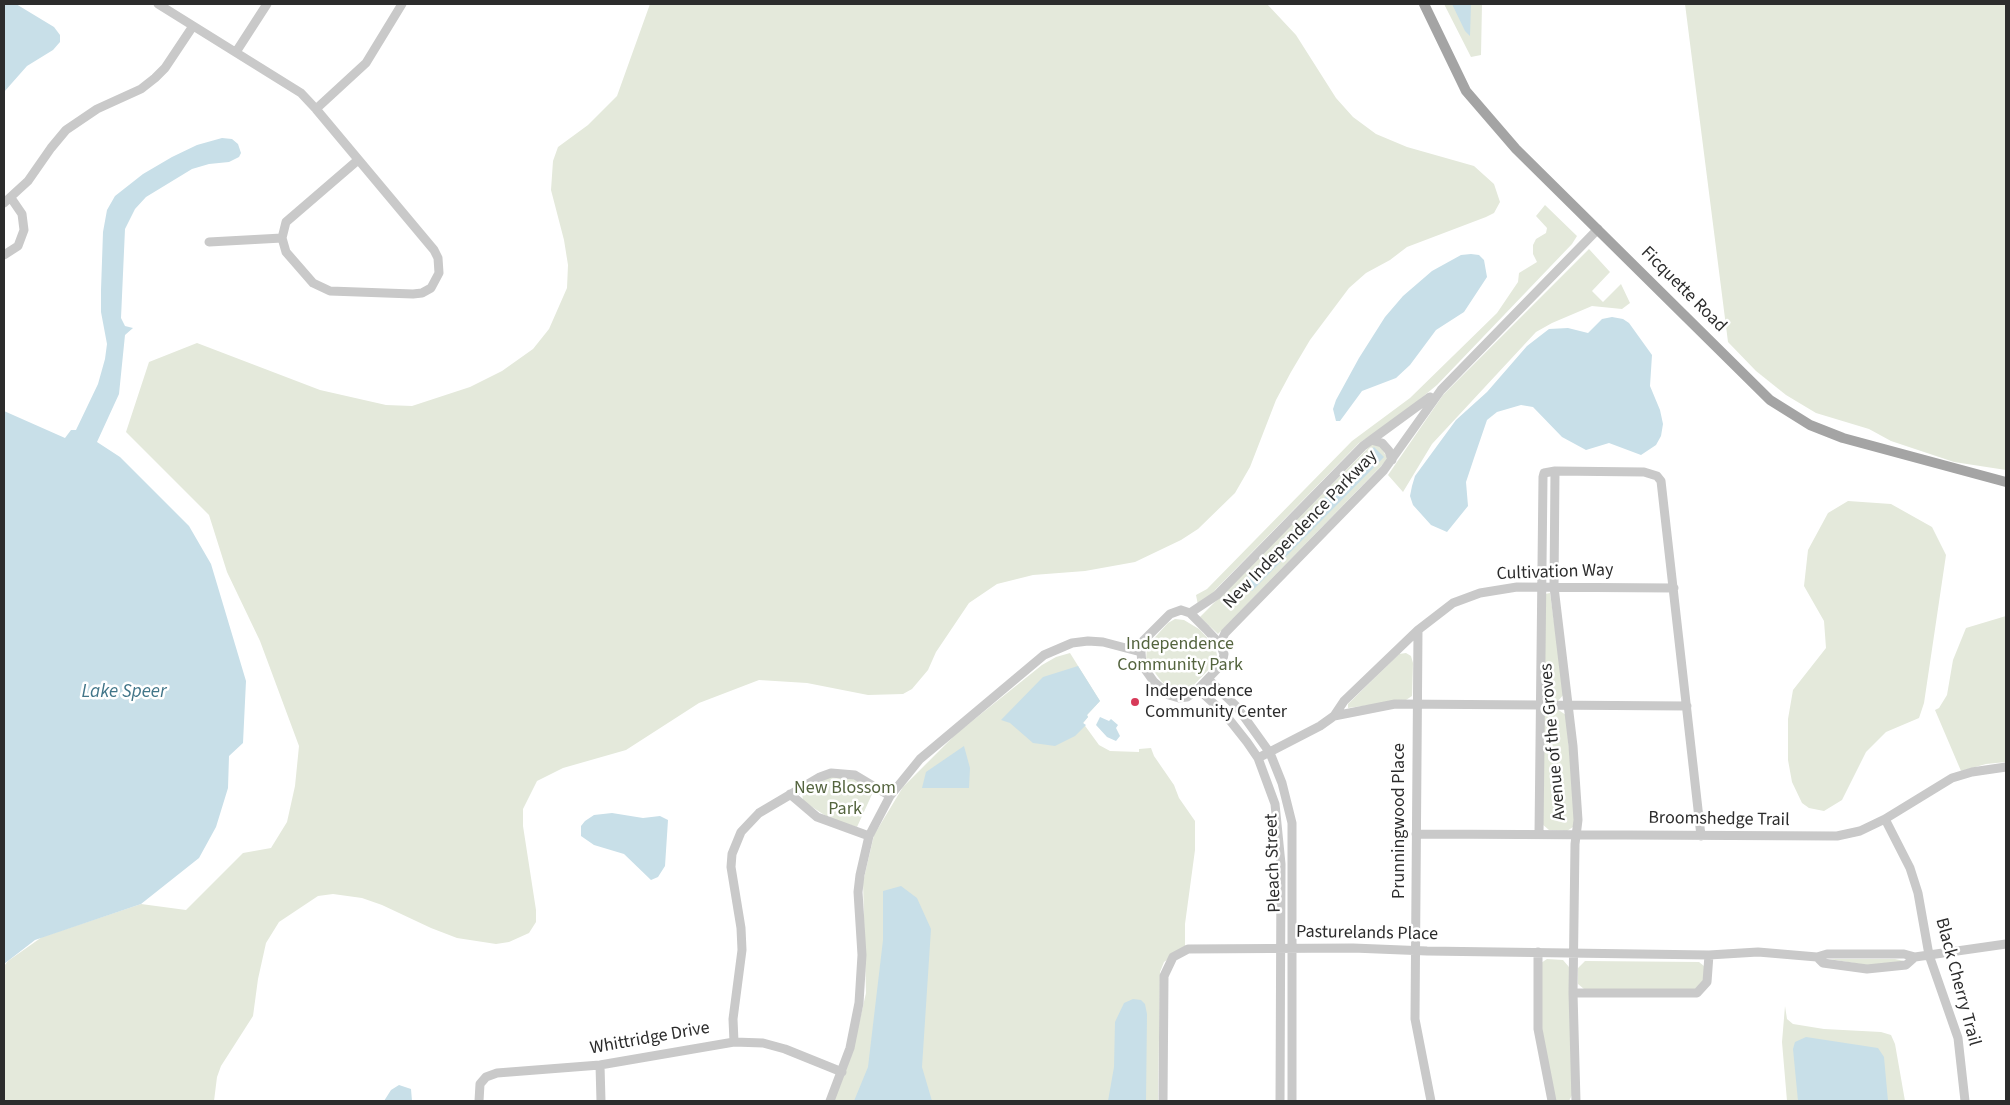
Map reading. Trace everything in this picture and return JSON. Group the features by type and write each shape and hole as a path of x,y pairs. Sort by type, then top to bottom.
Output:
{"main road":[{"name":"Ficquette Road","path":"1424,4 1466,91 1516,149 1770,400 1810,425 1843,438 2006,482"}],"street":[{"path":"158,4 301,93 316,109 434,250 440,267 436,281 431,288 413,294 330,291 313,283 286,252 282,238 286,222 358,160"},
{"path":"236,52 267,4"},
{"path":"316,109 366,63 402,4"},
{"path":"4,255 18,246 24,230 22,214 7,200 28,181 66,130 97,109 141,89 155,78 165,68 193,26"},
{"name":"New Independence Parkway","path":"1220,644 1226,632 1392,460 1441,390 1598,229"},
{"path":"209,242 282,238"},
{"name":"New Independence Parkway","path":"1190,613 1217,595 1371,440 1441,390"},
{"path":"1371,440 1382,443 1389,451 1392,460"},
{"name":"Avenue of the Groves","path":"1555,471 1554,587 1576,786 1577,834 1575,844 1574,954 1576,1101"},
{"name":"Avenue of the Groves","path":"1539,834 1544,473 1555,471 1644,472 1657,476 1664,488 1701,836"},
{"name":"Cultivation Way","path":"1334,716 1344,701 1418,630 1454,602 1500,588 1674,588"},
{"path":"1181,610 1190,613 1220,644 1224,654 1222,664 1198,689 1187,697 1169,695 1154,682 1142,665 1141,652 1143,641 1170,614 1181,610"},
{"name":"Prunningwood Place","path":"1418,630 1416,1019 1431,1101"},
{"path":"830,1101 842,1072 855,1028 862,982 858,892 860,875 869,836 890,796 920,759 1033,662 1065,645 1088,641 1103,642 1141,652"},
{"name":"Pleach Street","path":"1208,679 1237,707 1270,753 1282,783 1292,823 1292,1101"},
{"name":"Pleach Street","path":"1198,689 1236,726 1258,758 1273,796 1279,825 1281,949 1280,1101"},
{"name":"Cultivation Way","path":"1258,758 1334,716 1374,707 1418,704 1687,706"},
{"name":"Broomshedge Trail","path":"1416,834 1837,836 1860,831 1885,819 1952,778 1972,772 2006,768"},
{"path":"734,1042 733,1019 742,950 741,928 731,867 736,841 749,822 759,813 820,776 843,772 855,774 890,796"},
{"path":"790,794 817,816 869,836"},
{"name":"Black Cherry Trail","path":"1885,819 1910,868 1918,892 1929,955 1958,1038 1965,1101"},
{"name":"Pasturelands Place","path":"1162,1101 1164,976 1173,957 1188,949 1293,948 1709,955 1758,952 1817,957 1827,954 1894,954 1915,958 2006,944"},
{"path":"1538,952 1538,1029 1552,1101"},
{"path":"1574,993 1697,993 1707,982 1709,955"},
{"name":"Pasturelands Place","path":"1817,957 1823,963 1867,969 1906,965 1915,958"},
{"name":"Whittridge Drive","path":"479,1101 480,1084 497,1072 600,1066 734,1042 763,1043 785,1049 842,1072"},
{"path":"600,1066 601,1101"}],"green space":[{"path":"650,4 1267,4 1296,35 1336,98 1353,117 1376,134 1407,147 1474,166 1494,184 1500,202 1494,213 1486,217 1407,247 1390,260 1366,273 1349,288 1310,340 1291,372 1276,400 1250,467 1235,493 1198,529 1181,540 1135,562 1085,571 1033,575 997,584 969,603 936,652 928,670 912,689 903,694 868,695 807,683 759,680 699,703 626,750 563,768 537,781 523,809 523,826 536,910 536,922 529,933 509,942 496,944 457,938 362,898 333,894 318,896 279,922 266,943 258,979 253,1016 221,1066 217,1077 214,1101 4,1101 4,966 8,961 42,937 141,904 186,910 243,853 271,848 287,822 295,786 299,746 260,641 227,572 209,515 126,432 149,362 197,343 320,390 386,405 412,406 470,387 502,371 533,349 549,329 567,288 568,265 564,240 551,190 553,161 558,147 588,125 617,96"},
{"path":"1444,4 1482,4 1481,55 1471,57"},
{"path":"1685,4 2006,4 2006,470 1954,462 1891,441 1869,429 1816,413 1786,395 1756,371 1728,342"},
{"path":"1545,205 1577,236 1572,244 1437,385 1397,418 1359,443 1215,590 1212,597 1198,605 1196,595 1207,589 1352,441 1410,398 1497,313 1518,282 1519,273 1537,262 1533,254 1533,245 1536,239 1546,233 1547,228 1536,216"},
{"path":"1589,249 1610,272 1592,291 1603,302 1621,284 1630,303 1622,309 1592,306 1536,332 1432,444 1403,492 1388,475 1443,395"},
{"path":"1372,444 1380,446 1388,459 1218,634 1200,617"},
{"path":"1848,501 1891,504 1932,527 1946,555 1924,703 1919,718 1886,732 1866,752 1842,800 1824,811 1809,808 1802,803 1792,782 1788,760 1788,719 1793,690 1826,648 1824,621 1804,586 1808,550 1828,513"},
{"path":"1550,593 1564,694 1558,701 1551,701 1545,698 1545,594"},
{"path":"2006,616 2006,762 1986,764 1961,771 1935,710 1939,708 1947,695 1953,660 1966,628"},
{"name":"Independence Community Park","path":"1175,619 1184,620 1199,629 1215,646 1217,655 1215,663 1189,690 1180,692 1172,690 1162,682 1146,661 1147,646 1168,623"},
{"path":"1070,653 1100,701 1087,715 1088,717 1083,723 1099,745 1110,751 1139,752 1139,749 1151,748 1154,756 1174,785 1179,798 1195,821 1195,850 1185,924 1185,947 1164,962 1160,972 1158,1101 834,1101 852,1054 866,993 863,882 874,835 903,787 956,734 1042,665 1056,657"},
{"path":"1406,653 1411,656 1413,663 1412,696 1406,700 1348,708 1348,704 1399,654"},
{"path":"1557,709 1566,715 1575,818 1573,827 1567,831 1549,830 1542,824 1544,713 1548,710"},
{"name":"New Blossom Park","path":"837,776 855,779 874,790 857,827 829,818 803,801 802,792 827,778"},
{"path":"1547,959 1563,960 1569,967 1573,1093 1569,1101 1557,1101 1554,1098 1542,1037 1541,963"},
{"path":"1829,959 1895,959 1904,961 1873,966"},
{"path":"1585,961 1699,962 1704,966 1705,979 1699,989 1584,989 1578,984 1578,968"},
{"path":"1785,1006 1787,1019 1793,1024 1824,1029 1881,1032 1891,1035 1895,1044 1905,1101 1787,1101 1782,1042"}],"water":[{"path":"4,4 16,4 54,27 60,35 60,42 53,50 27,66 4,92"},
{"path":"1452,4 1471,4 1470,36 1465,31"},
{"name":"Lake Speer","path":"222,138 232,139 238,144 241,153 239,157 229,162 209,164 192,169 146,197 135,209 125,229 121,318 125,326 133,328 125,335 119,394 97,442 120,457 189,526 211,564 246,681 243,743 229,756 228,788 216,827 199,858 141,904 35,940 4,964 4,411 65,438 71,430 76,430 98,384 105,359 107,344 101,312 101,290 103,232 107,210 115,196 143,174 197,145"},
{"path":"1461,255 1479,255 1484,260 1487,277 1464,312 1436,330 1410,365 1396,378 1362,391 1340,421 1336,421 1333,409 1336,400 1359,358 1385,317 1403,296 1432,271"},
{"path":"1612,317 1623,319 1629,323 1652,355 1650,386 1660,410 1663,424 1661,436 1656,445 1641,455 1609,443 1586,450 1562,437 1533,407 1521,405 1497,412 1487,420 1466,482 1468,506 1447,532 1431,525 1413,505 1410,496 1412,486 1415,476 1456,420 1487,392 1527,346 1549,329 1568,328 1588,333 1602,319"},
{"path":"1374,447 1384,457 1252,591 1242,582"},
{"path":"1078,666 1100,701 1087,715 1088,717 1083,723 1086,725 1075,736 1055,746 1033,743 1010,723 1001,720 1043,677"},
{"path":"1100,717 1109,721 1111,719 1118,725 1116,728 1120,736 1116,741 1107,737 1096,725"},
{"path":"964,746 970,768 969,788 922,788 926,772"},
{"path":"612,813 643,818 660,816 668,820 665,866 658,877 651,880 624,854 594,845 581,836 581,826 585,821 594,815"},
{"path":"901,886 917,898 931,929 922,1067 932,1101 854,1101 868,1067 883,940 883,891"},
{"path":"1133,999 1141,1000 1145,1004 1147,1014 1146,1101 1108,1101 1114,1067 1115,1022 1124,1003"},
{"path":"1806,1037 1878,1048 1884,1057 1888,1101 1798,1101 1793,1049 1795,1042"},
{"path":"399,1085 411,1089 412,1101 384,1101 391,1090"}],"place":[{"name":"Independence Community Center","path":"1135,702"}]}
